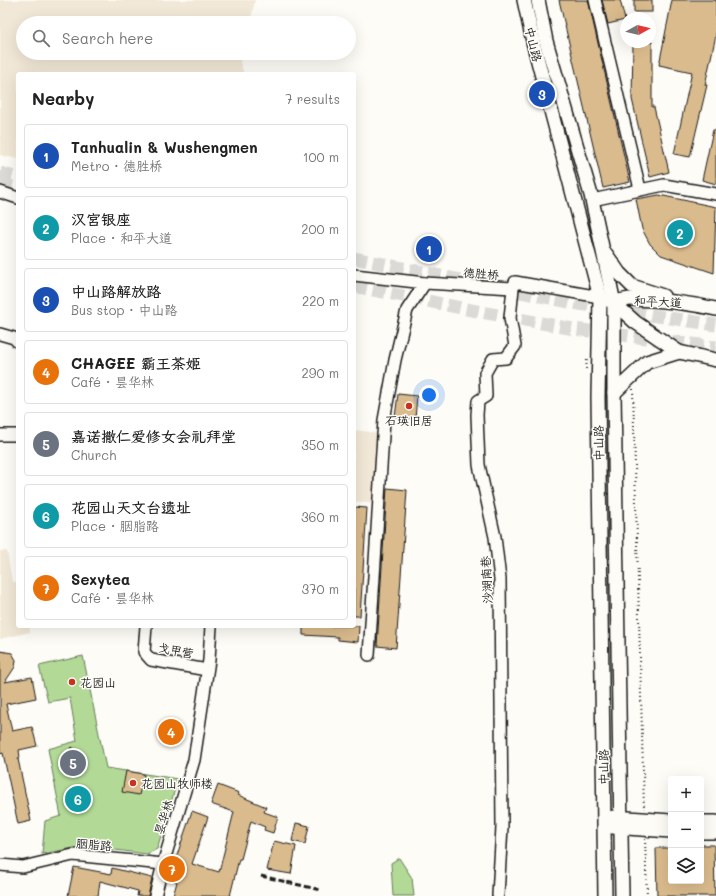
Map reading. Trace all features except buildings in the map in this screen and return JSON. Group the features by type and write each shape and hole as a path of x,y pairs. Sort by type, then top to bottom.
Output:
{"main road":[{"name":"中山路","path":"524,0 534,46 600,297 598,397 605,896"},
{"name":"中山路","path":"538,0 546,41 592,200 614,303 614,393 622,896"},
{"path":"603,250 619,273 632,286 680,301"},
{"path":"600,297 614,303 635,322 679,352 716,360"},
{"name":"和平大道","path":"614,303 632,299 680,301 716,309"},
{"path":"614,393 647,362 679,352"},
{"path":"644,824 668,821"},
{"path":"604,822 644,824 668,830"},
{"path":"704,822 716,822"},
{"path":"704,832 716,832"}],"street":[{"path":"595,0 640,189"},
{"path":"592,200 640,189 669,185 716,194"},
{"path":"0,192 16,197"},
{"name":"德胜桥","path":"356,275 425,283 512,288 515,282 600,297"},
{"path":"369,655 384,420 395,360 407,310 425,283"},
{"name":"沙湖南巷","path":"498,895 502,827 500,579 496,537 479,465 477,415 478,401 486,396 485,373 493,359 506,358 515,346 510,318 512,288"},
{"path":"0,334 16,340"},
{"path":"0,435 16,435"},
{"name":"戈甲营","path":"146,628 144,652 151,660 207,670"},
{"name":"昙华林","path":"155,896 162,864 194,760 207,670 211,628"},
{"name":"胭脂路","path":"0,865 23,866 73,855 162,864"}],"path":[{"path":"632,376 647,896"}],"shaded area":[{"path":"0,0 255,0 252,16 16,16 16,60 240,60 243,72 16,72 16,159 0,155"},
{"path":"356,430 379,433 375,504 356,501"},
{"path":"0,551 7,551 12,582 16,582 16,628 29,628 30,632 0,639"}],"green space":[{"path":"83,656 106,768 178,779 157,849 147,854 84,846 42,854 45,821 61,816 48,749 77,741 70,698 48,702 39,666"},
{"path":"399,858 412,878 414,896 393,896 391,863"}],"tunnel":[{"path":"0,173 16,177"},
{"path":"0,184 16,188"},
{"path":"356,258 470,282"},
{"path":"356,286 574,329 716,347"},
{"path":"501,288 579,304 716,325"}],"railway":[{"path":"261,876 321,890"}],"place":[{"name":"中山路解放路","path":"542,94"},
{"name":"汉宫银座","path":"680,233"},
{"name":"Tanhualin & Wushengmen","path":"429,249"},
{"name":"石瑛旧居","path":"409,406"},
{"name":"花园山","path":"72,682"},
{"name":"CHAGEE 霸王茶姬","path":"171,732"},
{"name":"嘉诺撒仁爱修女会礼拜堂","path":"73,763"},
{"name":"花园山牧师楼","path":"133,783"},
{"name":"花园山天文台遗址","path":"78,799"},
{"name":"Sexytea","path":"172,869"}]}
